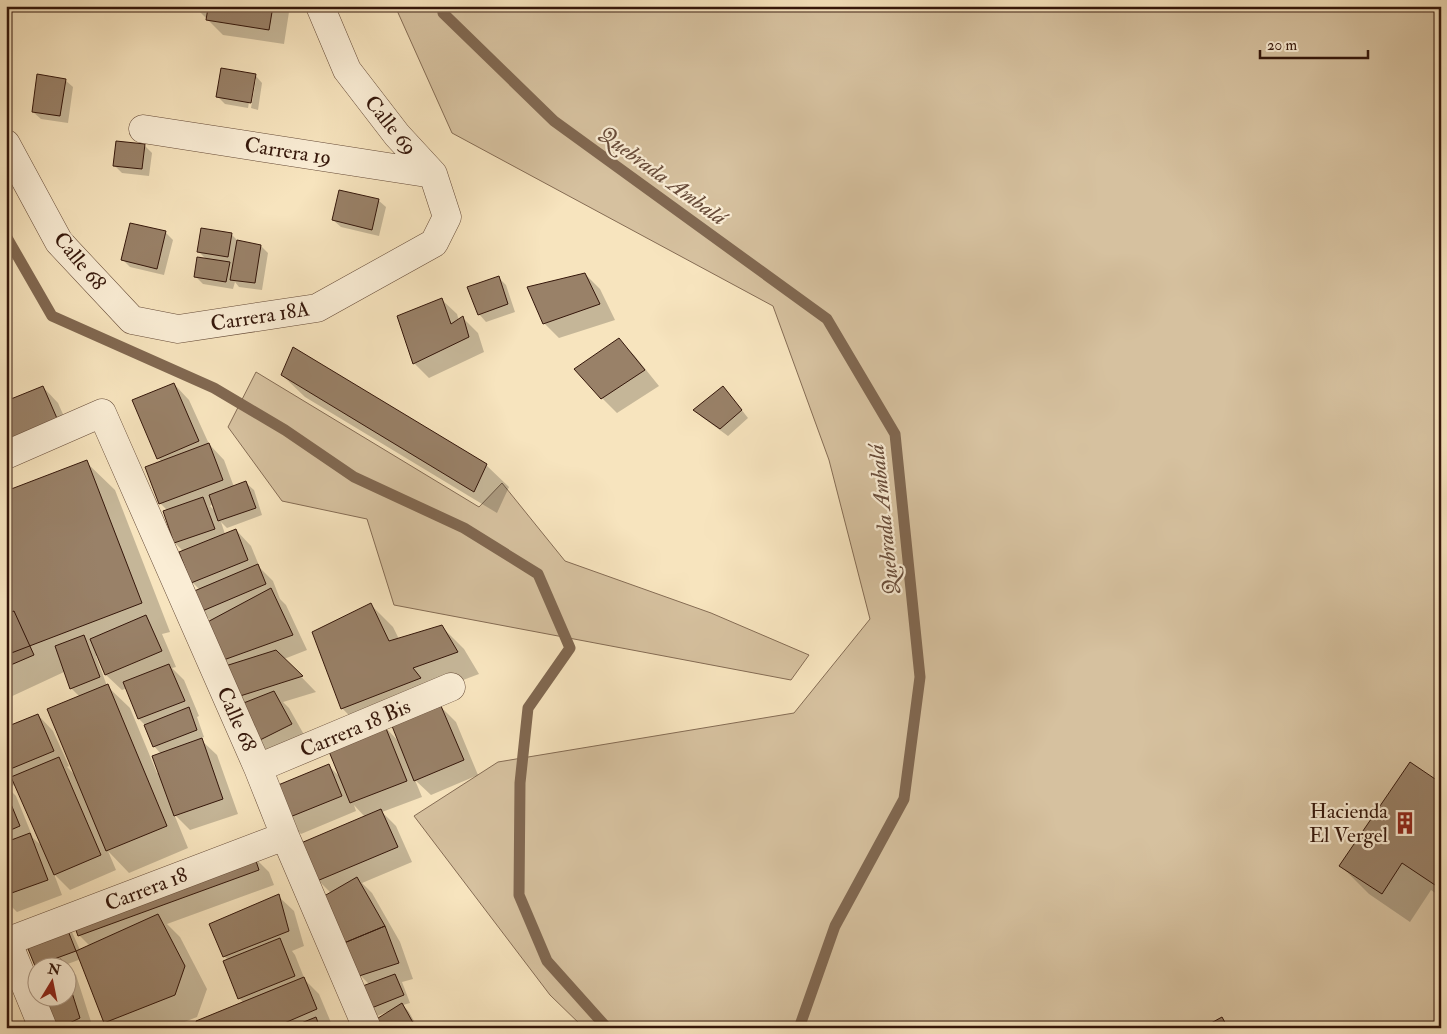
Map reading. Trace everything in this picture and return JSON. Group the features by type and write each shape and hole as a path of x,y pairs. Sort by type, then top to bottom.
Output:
{"street":[{"name":"Calle 69","path":"320,6 348,70 397,135 433,174 447,217 434,244"},
{"name":"Carrera 19","path":"143,129 433,174"},
{"name":"Calle 68","path":"6,144 59,242 132,320"},
{"name":"Carrera 18A","path":"132,320 178,329 317,308 434,244"},
{"name":"Calle 68","path":"6,455 102,413 258,768 367,1028"},
{"name":"Carrera 18 Bis","path":"258,768 451,687"},
{"name":"Carrera 18","path":"7,940 285,836"},
{"path":"7,940 43,1028"}],"shaded area":[{"path":"395,6 1441,6 1441,1028 584,1028 550,995 414,816 498,762 794,713 870,619 829,460 773,306 452,133"},
{"path":"256,372 479,507 502,483 565,561 711,613 809,655 791,680 394,605 367,519 282,501 228,427"}],"building":[{"path":"199,6 273,6 269,30 206,20 208,8"},
{"path":"221,68 256,74 251,103 216,97"},
{"path":"37,74 66,79 60,116 32,112"},
{"path":"116,141 145,144 142,169 113,166"},
{"path":"339,190 379,199 372,230 332,220"},
{"path":"130,223 166,231 157,269 121,260"},
{"path":"201,228 232,233 228,257 197,252"},
{"path":"237,240 261,245 255,283 230,280"},
{"path":"197,257 230,262 226,282 194,277"},
{"path":"585,273 600,304 543,324 527,287"},
{"path":"499,276 508,304 478,315 467,287"},
{"path":"442,298 451,324 463,316 469,337 413,364 397,316"},
{"path":"619,338 645,370 601,399 574,369"},
{"path":"293,347 487,464 474,492 281,375"},
{"path":"174,383 199,441 157,459 132,400"},
{"path":"43,386 59,423 14,443 6,424 6,401"},
{"path":"723,386 742,410 720,429 693,410"},
{"path":"209,443 223,480 159,504 145,467"},
{"path":"87,460 142,603 6,655 6,491"},
{"path":"246,481 256,508 218,521 209,495"},
{"path":"203,497 215,529 174,543 163,511"},
{"path":"236,529 248,560 191,583 179,552"},
{"path":"258,564 266,584 200,612 192,592"},
{"path":"271,588 293,635 218,662 200,626"},
{"path":"371,603 389,641 442,625 458,652 413,668 421,678 341,709 312,632"},
{"path":"14,611 34,655 6,667 6,614"},
{"path":"146,615 162,651 105,675 90,639"},
{"path":"84,635 100,677 70,689 55,646"},
{"path":"276,650 303,676 237,697 219,668"},
{"path":"169,664 185,701 138,719 123,682"},
{"path":"108,684 167,826 106,851 47,709"},
{"path":"274,691 292,724 256,742 236,706"},
{"path":"441,706 464,760 414,781 392,726"},
{"path":"189,707 197,730 153,747 144,725"},
{"path":"38,714 54,751 8,770 6,767 6,727"},
{"path":"385,726 407,781 350,803 328,749"},
{"path":"202,738 223,799 174,816 152,756"},
{"path":"59,757 101,855 54,875 11,777"},
{"name":"Hacienda El Vergel","path":"1410,762 1441,783 1441,889 1402,863 1382,894 1339,866"},
{"path":"329,764 342,796 285,819 271,788"},
{"path":"6,792 20,826 6,832"},
{"path":"381,809 398,847 317,881 301,843"},
{"path":"30,833 48,880 6,895 6,842"},
{"path":"254,855 259,870 78,936 73,922"},
{"path":"357,877 385,926 344,943 319,899"},
{"path":"279,894 289,931 223,957 209,924"},
{"path":"158,914 185,966 175,995 104,1023 76,951"},
{"path":"65,923 76,951 62,956 31,956 24,939"},
{"path":"385,926 399,963 359,976 344,943"},
{"path":"280,938 295,976 238,999 223,961"},
{"path":"395,974 404,995 369,1009 360,987"},
{"path":"304,977 317,1009 273,1028 198,1028 196,1021"},
{"path":"402,1003 416,1028 379,1028 375,1020"},
{"path":"44,1006 76,1006 80,1018 59,1028 52,1028"},
{"path":"316,1017 320,1028 289,1028"},
{"path":"1222,1017 1228,1028 1202,1028"}],"waterway":[{"name":"Quebrada Ambalá","path":"442,6 443,13 554,121 827,319 895,434 920,677 904,799 835,926 799,1028"},
{"path":"6,236 52,316 214,388 285,430 354,477 464,528 538,574 570,648 528,708 520,783 519,895 547,961 607,1028"}],"place":[{"name":"Hacienda El Vergel","path":"1405,823"}]}
